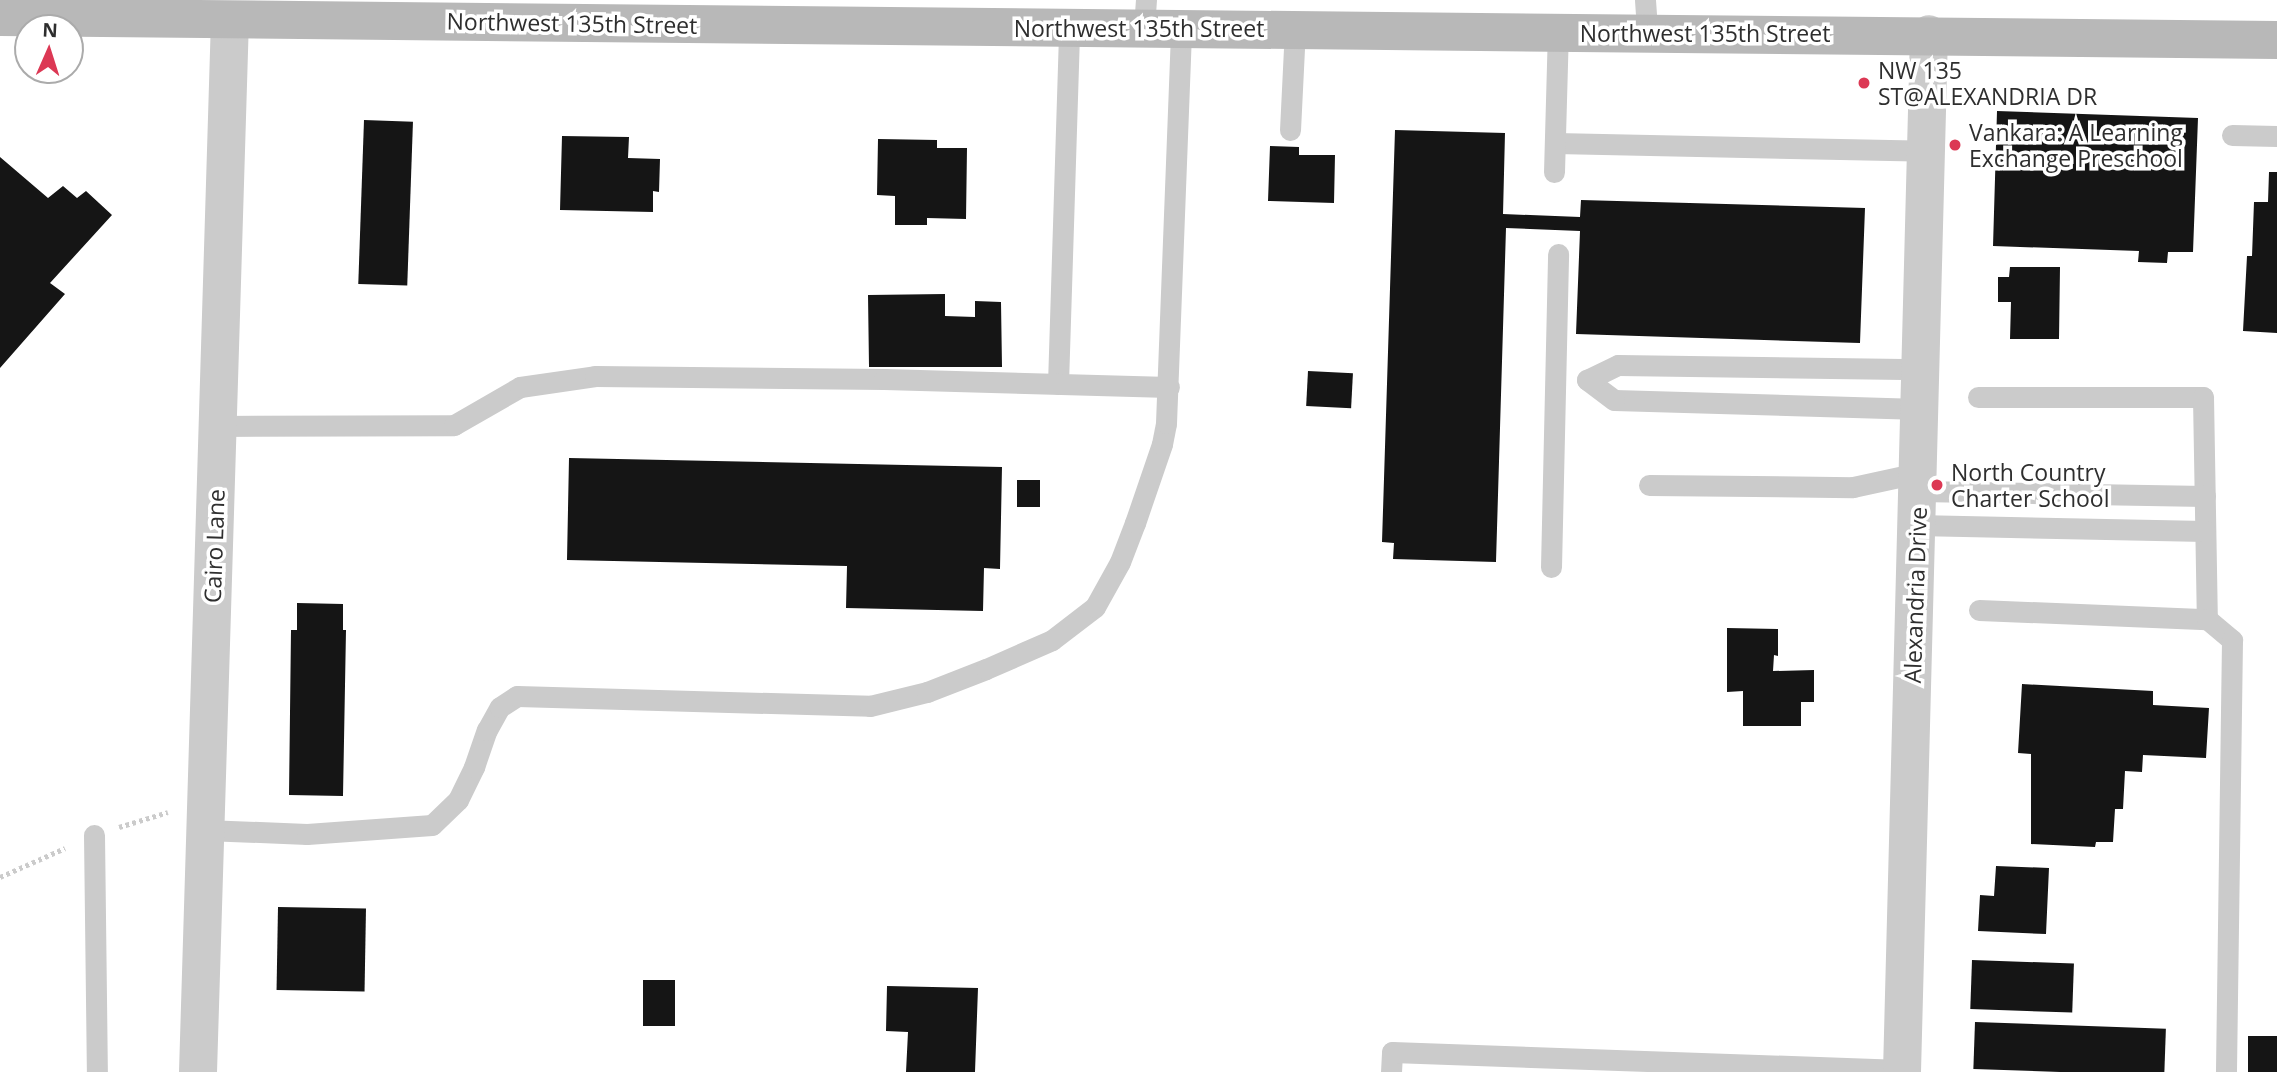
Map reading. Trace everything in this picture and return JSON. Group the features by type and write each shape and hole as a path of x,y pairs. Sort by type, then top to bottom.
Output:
{"main road":[{"name":"Northwest 135th Street","path":"0,17 230,20 398,11 678,12 1069,27 1157,19 1295,29 1558,32 1646,16 1929,34 2277,40"}],"street":[{"name":"Cairo Lane","path":"198,1072 230,20"},
{"name":"Alexandria Drive","path":"1902,1071 1929,34"}],"lane":[{"path":"205,830 307,834 432,825 458,800 474,767 487,730 500,707 517,696 870,706 927,692 1052,640 1095,607 1120,562 1163,444 1169,387 1157,19"},
{"path":"1058,384 1069,27"},
{"path":"1290,130 1295,29"},
{"path":"1554,172 1558,32"},
{"path":"2232,135 2277,136"},
{"path":"1555,143 1927,151"},
{"path":"1552,566 1559,254"},
{"path":"1556,379 1587,380 1618,365 1921,369"},
{"path":"217,426 453,425 520,387 595,376 1169,387"},
{"path":"1587,380 1614,400 1920,409"},
{"path":"1978,397 2203,397 2207,619"},
{"path":"1649,485 1853,487 2205,531"},
{"path":"1917,496 2205,496"},
{"path":"1979,610 2207,619 2232,640 2226,1072"},
{"path":"94,835 97,1072"},
{"path":"1391,1072 1392,1052 1902,1071"}],"building":[{"path":"1997,111 2198,118 2193,252 2168,252 2167,263 2138,262 2139,251 1993,246"},
{"path":"364,120 413,122 407,286 358,284"},
{"path":"1395,130 1505,133 1503,214 1580,217 1581,200 1865,208 1860,343 1576,334 1580,231 1506,228 1496,562 1393,559 1394,543 1382,542"},
{"path":"562,136 629,137 628,158 660,159 659,192 653,191 653,212 560,210"},
{"path":"878,139 937,140 937,148 967,148 966,219 927,218 927,225 895,225 895,196 877,195"},
{"path":"1270,146 1299,147 1299,155 1335,155 1334,203 1268,201"},
{"path":"0,157 48,198 63,186 77,198 86,191 112,215 50,283 65,294 0,368"},
{"path":"2269,172 2277,172 2277,333 2243,331 2247,256 2252,256 2254,202 2268,202"},
{"path":"2010,267 2060,267 2059,339 2010,339 2011,302 1998,302 1998,277 2009,277"},
{"path":"945,294 945,316 975,317 975,301 1001,302 1002,367 869,367 868,295"},
{"path":"1308,371 1353,373 1351,408 1306,406"},
{"path":"569,458 1002,467 1000,569 984,568 983,611 846,608 847,566 567,560"},
{"path":"1017,480 1040,480 1040,507 1017,507"},
{"path":"297,603 343,604 343,630 346,630 343,796 289,795 291,630 297,630"},
{"path":"1727,628 1778,629 1778,656 1774,655 1773,671 1814,670 1814,702 1801,702 1801,726 1743,726 1743,691 1727,692"},
{"path":"2022,684 2153,691 2153,705 2209,708 2206,758 2143,755 2142,772 2125,771 2123,809 2115,809 2113,842 2096,842 2095,847 2031,844 2031,754 2018,753"},
{"path":"1996,866 2049,868 2046,934 1978,931 1980,895 1994,896"},
{"path":"278,907 366,909 365,992 277,990"},
{"path":"1972,960 2074,964 2072,1013 1970,1009"},
{"path":"643,980 675,980 675,1026 643,1026"},
{"path":"887,986 978,988 975,1072 906,1072 908,1032 886,1031"},
{"path":"1975,1022 2166,1029 2164,1072 1973,1069"},
{"path":"2248,1036 2277,1036 2277,1072 2248,1072"}],"place":[{"name":"NW 135 ST@ALEXANDRIA DR","path":"1864,83"},
{"name":"Vankara: A Learning Exchange Preschool","path":"1955,145"},
{"name":"North Country Charter School","path":"1937,485"}]}
